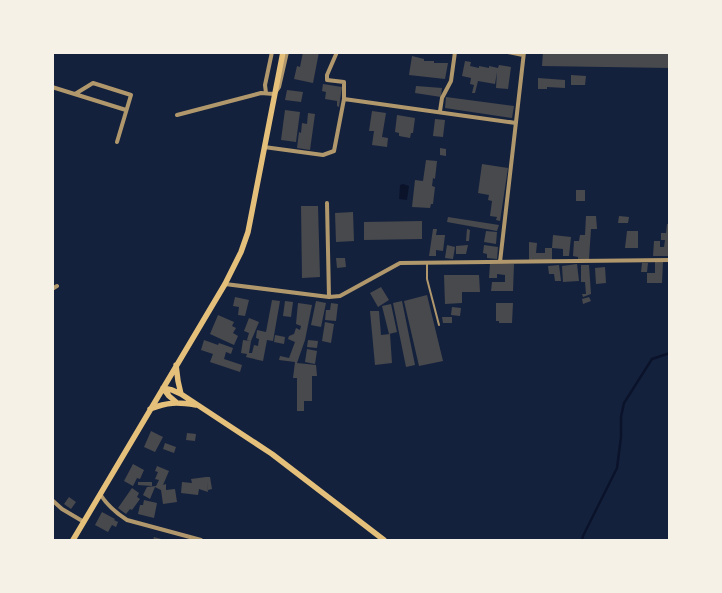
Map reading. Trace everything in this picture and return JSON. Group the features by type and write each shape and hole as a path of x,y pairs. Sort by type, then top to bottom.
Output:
{"main road":[{"path":"73,540 225,284 241,252 248,232 283,52"},
{"path":"176,365 181,394"},
{"path":"163,388 181,394 272,454 384,540"},
{"path":"163,388 168,396 176,402"},
{"path":"150,409 176,402 199,406"}],"street":[{"path":"266,93 265,85 272,52"},
{"path":"176,115 261,93 274,94 279,87 287,52"},
{"path":"264,147 323,155 334,151 344,99 344,82 327,80 326,75 337,52"},
{"path":"440,111 442,98 451,81 456,52"},
{"path":"500,262 524,54 508,52"},
{"path":"75,94 93,83 131,95 117,142"},
{"path":"52,88 126,110"},
{"path":"344,99 516,123"},
{"path":"327,203 329,297"},
{"path":"225,284 329,297 340,296 400,263 670,260"},
{"path":"52,289 57,286"},
{"path":"52,450 52,458"},
{"path":"100,494 106,503 127,520 201,540"},
{"path":"53,501 62,509 84,522"}],"lane":[{"path":"427,263 427,279 439,325"}],"water":[{"path":"400,185 409,186 407,200 399,199"}],"building":[{"path":"303,52 319,52 313,83 294,79 297,66 300,67"},
{"path":"543,52 670,52 670,68 542,66"},
{"path":"412,56 424,59 424,61 434,61 434,63 448,63 445,79 409,75"},
{"path":"465,61 471,62 470,66 479,68 479,66 489,68 489,66 498,68 499,65 511,67 508,89 496,88 497,72 495,84 478,81 475,93 472,93 474,85 470,84 471,78 462,76"},
{"path":"571,75 586,76 585,85 571,85"},
{"path":"538,78 565,80 565,88 547,87 547,89 538,89"},
{"path":"323,84 342,87 339,107 337,106 337,101 325,99 326,92 322,91"},
{"path":"416,86 442,88 441,97 415,93"},
{"path":"287,90 303,92 301,102 285,100"},
{"path":"446,97 514,106 512,118 445,108"},
{"path":"285,110 300,112 296,142 281,140"},
{"path":"372,111 386,113 382,137 388,138 387,147 372,145 374,131 369,131"},
{"path":"308,113 315,114 310,150 297,148 299,132 301,133 302,123 307,124"},
{"path":"397,115 415,118 413,133 411,133 410,138 399,136 399,133 395,132"},
{"path":"435,119 445,120 443,137 433,136"},
{"path":"440,148 446,149 446,156 440,155"},
{"path":"426,160 437,161 435,179 433,178 432,186 435,187 433,204 431,204 430,208 412,207 415,180 423,181"},
{"path":"482,164 508,168 500,221 496,220 497,217 490,216 492,201 488,200 489,195 478,193"},
{"path":"576,190 585,190 585,201 576,201"},
{"path":"301,206 318,206 320,277 302,278"},
{"path":"353,212 354,241 336,242 335,213"},
{"path":"586,216 596,216 597,229 591,229 589,259 578,259 578,257 573,256 574,241 579,241 580,235 585,235"},
{"path":"619,216 629,217 628,223 618,223"},
{"path":"448,217 499,225 497,231 447,222"},
{"path":"422,221 422,239 364,240 364,222"},
{"path":"667,224 670,224 670,256 653,256 654,241 660,241 660,247 664,247 665,240 661,240 661,233 666,233"},
{"path":"433,229 437,229 436,235 445,235 443,251 436,250 436,256 429,256"},
{"path":"467,229 470,230 469,241 466,241"},
{"path":"486,231 497,232 496,244 484,242"},
{"path":"627,231 638,231 638,248 625,248"},
{"path":"553,235 571,237 569,256 563,256 563,249 552,248"},
{"path":"529,242 537,243 536,253 545,253 545,248 552,248 552,261 529,260"},
{"path":"447,245 455,247 453,259 445,258"},
{"path":"468,245 466,254 456,254 456,246"},
{"path":"484,245 498,247 497,259 487,258 487,254 483,253"},
{"path":"336,258 345,258 346,267 337,268"},
{"path":"655,262 663,262 662,283 647,283 647,273 655,273"},
{"path":"642,263 648,263 647,272 641,272"},
{"path":"490,264 514,264 513,291 491,291 492,282 505,282 505,275 497,274 497,278 489,278"},
{"path":"577,264 579,281 563,282 562,266"},
{"path":"559,265 561,281 555,281 554,274 549,274 548,266"},
{"path":"581,265 589,265 591,294 583,297 582,294 586,294 585,282 581,282"},
{"path":"605,267 606,283 596,284 595,268"},
{"path":"444,275 479,275 480,292 462,292 462,303 445,304"},
{"path":"381,287 389,300 378,307 370,293"},
{"path":"427,295 443,361 419,366 404,301"},
{"path":"235,297 249,300 245,316 238,315 239,307 233,306"},
{"path":"589,297 591,301 583,304 582,299"},
{"path":"272,300 280,301 273,341 267,340 263,361 246,357 247,354 241,353 243,340 251,341 249,353 252,353 254,345 258,346 257,330 266,332"},
{"path":"285,301 293,302 291,317 283,316"},
{"path":"316,301 326,303 321,327 311,325"},
{"path":"402,301 415,365 406,367 393,303"},
{"path":"298,303 312,305 305,340 297,363 316,365 317,376 312,376 312,401 304,401 304,411 297,411 297,378 293,378 295,362 279,360 280,356 289,358 295,342 288,339 289,336 294,334 296,328 300,330 301,326 296,324"},
{"path":"331,303 338,304 336,321 325,320 326,310 330,310"},
{"path":"496,303 513,303 512,323 499,323 499,321 496,321"},
{"path":"391,304 397,332 389,334 382,306"},
{"path":"452,307 461,308 460,316 451,315"},
{"path":"370,311 379,311 381,335 390,334 392,363 375,365"},
{"path":"218,315 234,322 232,326 236,328 233,333 238,336 234,345 210,334"},
{"path":"442,317 452,317 452,323 443,323"},
{"path":"249,318 259,322 251,341 247,340 249,333 244,331"},
{"path":"325,322 334,324 331,343 322,341"},
{"path":"275,335 285,337 284,344 274,342"},
{"path":"204,340 233,348 231,354 226,352 224,359 242,365 240,372 210,362 213,354 201,350"},
{"path":"308,340 318,341 317,348 307,347"},
{"path":"307,349 317,351 315,364 305,362"},
{"path":"151,431 163,437 155,452 144,447"},
{"path":"187,433 196,434 195,441 186,440"},
{"path":"165,443 176,447 174,453 163,449"},
{"path":"133,464 144,470 140,479 137,478 133,486 124,481"},
{"path":"157,466 169,471 163,485 166,484 166,490 175,489 177,502 163,504 161,490 155,487 150,499 143,495 147,487 156,486 159,480 155,479 158,472 155,471"},
{"path":"210,477 212,489 208,490 207,481 208,492 199,489 198,495 181,493 182,482 192,483 191,479"},
{"path":"138,482 152,482 152,486 138,485"},
{"path":"132,488 139,493 137,497 140,499 132,510 130,509 126,514 118,508"},
{"path":"69,497 76,502 71,509 64,504"},
{"path":"144,500 157,503 154,518 138,514 140,505 143,505"},
{"path":"102,512 118,522 116,527 112,525 108,532 95,525"},
{"path":"154,537 165,540 153,540"}],"waterway":[{"path":"582,540 617,468 624,403 652,359 670,353"}]}
